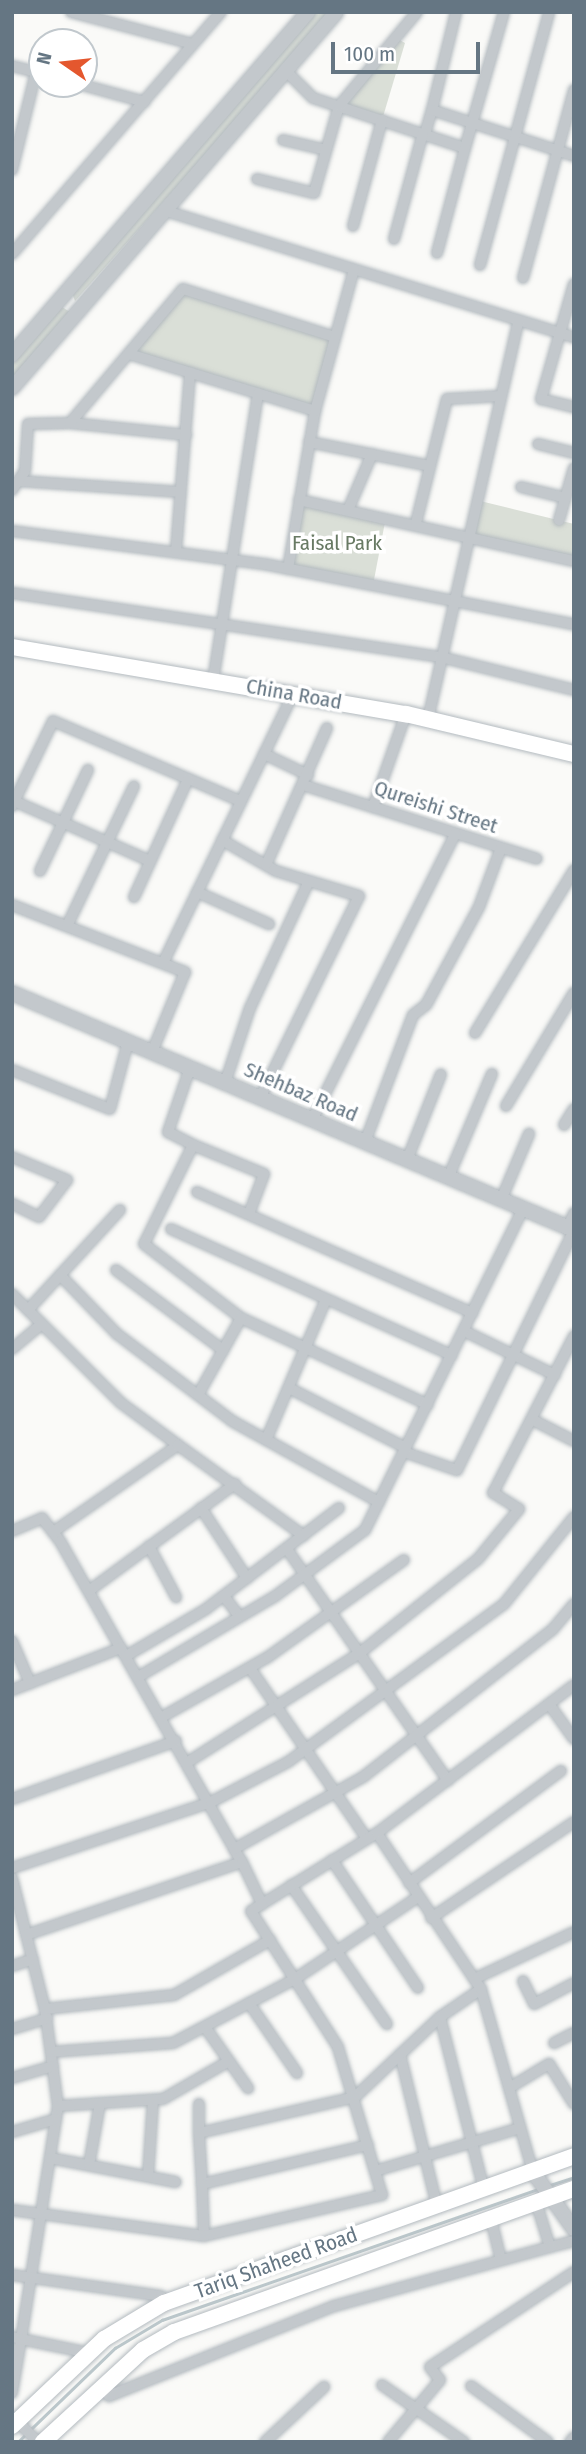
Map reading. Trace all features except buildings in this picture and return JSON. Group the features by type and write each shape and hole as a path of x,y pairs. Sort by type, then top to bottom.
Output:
{"main road":[{"name":"China Road","path":"12,647 405,714 574,754"},
{"name":"Tariq Shaheed Road","path":"16,2422 89,2353 164,2303 574,2156"},
{"name":"Tariq Shaheed Road","path":"38,2440 174,2332 491,2220 543,2197 574,2189"}],"street":[{"path":"71,12 193,44"},
{"path":"12,254 221,12"},
{"path":"12,355 308,12"},
{"path":"12,388 336,12"},
{"path":"257,179 314,193 339,106 417,12"},
{"path":"394,239 432,110 456,12"},
{"path":"436,253 504,12"},
{"path":"480,265 549,12"},
{"path":"286,71 313,98 465,148"},
{"path":"98,89 145,102"},
{"path":"523,278 574,90"},
{"path":"12,170 32,98"},
{"path":"432,110 574,156"},
{"path":"353,226 383,120"},
{"path":"283,140 326,150"},
{"path":"166,211 574,337"},
{"path":"288,569 315,411 332,336 354,269"},
{"path":"574,284 541,399 574,407"},
{"path":"71,423 183,289 332,336"},
{"path":"62,298 78,312"},
{"path":"428,719 468,533 519,320"},
{"path":"129,354 315,411"},
{"path":"176,551 190,373"},
{"path":"213,681 258,394"},
{"path":"416,523 447,399 501,396"},
{"path":"181,492 16,485 28,424 71,423 186,435"},
{"path":"309,442 430,466"},
{"path":"538,444 574,453"},
{"path":"348,510 372,454"},
{"path":"559,520 574,468"},
{"path":"521,487 566,498"},
{"path":"299,500 468,533 574,562"},
{"path":"12,531 176,551 288,569 454,597 574,624"},
{"path":"12,593 441,657 574,690"},
{"path":"163,963 293,694"},
{"path":"373,807 405,714"},
{"path":"150,861 13,804 54,721 241,801"},
{"path":"266,865 327,728"},
{"name":"Qureishi Street","path":"264,754 324,791 537,859"},
{"path":"40,872 88,769"},
{"path":"134,897 188,779"},
{"path":"67,926 134,786"},
{"path":"312,1120 455,834"},
{"path":"222,840 266,865 359,896 260,1098"},
{"path":"365,1142 412,1014 426,1004 472,919 501,848"},
{"path":"475,1033 574,870"},
{"path":"225,1083 250,1008 309,881"},
{"path":"197,892 269,924"},
{"path":"12,905 185,972 152,1052"},
{"name":"Shehbaz Road","path":"12,993 572,1229"},
{"path":"506,1106 574,993"},
{"path":"12,1070 110,1109 128,1042"},
{"path":"190,1068 168,1132 264,1174 249,1214"},
{"path":"407,1160 441,1074"},
{"path":"448,1178 492,1074"},
{"path":"564,1125 574,1109"},
{"path":"502,1200 529,1134"},
{"path":"193,1145 144,1244 242,1318 428,1405"},
{"path":"12,1157 67,1180 39,1217 12,1204"},
{"path":"197,1192 473,1313"},
{"path":"138,1677 240,1617 365,1530 523,1209"},
{"path":"28,1310 120,1210"},
{"path":"289,1388 405,1450 457,1470 516,1356 572,1229 574,1213"},
{"path":"171,1229 453,1355"},
{"path":"116,1270 223,1350"},
{"path":"60,1275 117,1334 198,1395 266,1440 379,1502"},
{"path":"12,1294 121,1403 303,1536"},
{"path":"266,1440 326,1299"},
{"path":"198,1395 242,1318"},
{"path":"12,1349 42,1324"},
{"path":"464,1331 555,1376"},
{"path":"188,1762 361,1652 478,1559 519,1509 493,1493 574,1336"},
{"path":"533,1420 574,1441"},
{"path":"53,1532 178,1445"},
{"path":"90,1590 235,1484"},
{"path":"201,1508 247,1578"},
{"path":"12,1690 123,1652 224,1595 339,1508"},
{"path":"12,1868 211,1802 307,1749 504,1604 574,1517"},
{"path":"12,1531 42,1518 53,1532 90,1590 211,1802 262,1904"},
{"path":"149,1546 176,1597"},
{"path":"286,1549 361,1652 448,1781"},
{"path":"162,1717 250,1668 333,1613 404,1560"},
{"path":"224,1595 240,1617"},
{"path":"234,1849 335,1793 416,1735 553,1629 574,1604"},
{"path":"12,1641 30,1683"},
{"path":"250,1668 335,1793 409,1883 481,1989 533,2172 543,2197 550,2247"},
{"path":"12,2210 204,2236 382,2195 338,2047 251,1911 372,1836 574,1685"},
{"path":"549,1704 574,1739"},
{"path":"12,1799 176,1741"},
{"path":"409,1883 561,1772"},
{"path":"431,1918 574,1822"},
{"path":"332,1860 418,1988"},
{"path":"26,1935 242,1862"},
{"path":"12,1880 17,1921 26,1935 46,2014 58,2106 31,2278 17,2338 12,2393"},
{"path":"291,1885 387,2024"},
{"path":"51,2052 173,2043 295,1979 418,1897"},
{"path":"474,1979 574,1932"},
{"path":"12,2029 46,2014 174,1995 270,1940"},
{"path":"12,1966 33,1959"},
{"path":"523,1982 534,2004 574,1983"},
{"path":"200,2133 355,2097 440,2017 481,1989"},
{"path":"249,2003 297,2073"},
{"path":"440,2017 484,2189"},
{"path":"205,2026 248,2088"},
{"path":"554,2043 574,2033"},
{"path":"400,2054 438,2206"},
{"path":"58,2106 153,2100 229,2061"},
{"path":"509,2088 549,2064 574,2104"},
{"path":"12,2078 53,2066"},
{"path":"148,2176 153,2100"},
{"path":"89,2165 100,2103"},
{"path":"199,2104 204,2236"},
{"path":"12,2132 56,2119"},
{"path":"375,2171 520,2128"},
{"path":"202,2184 368,2145"},
{"path":"50,2158 176,2182"},
{"path":"543,2197 574,2229"},
{"path":"491,2220 501,2260"},
{"path":"103,2387 109,2396 334,2306 574,2241"},
{"path":"388,2442 415,2406 440,2380 430,2367 574,2272"},
{"path":"12,2275 160,2296 164,2303"},
{"path":"17,2338 89,2353"},
{"path":"382,2385 464,2442"},
{"path":"471,2386 548,2442"},
{"path":"265,2442 324,2387"},
{"path":"16,2422 38,2440"},
{"path":"570,2442 574,2437"}],"green space":[{"path":"313,12 332,12 75,301 72,293"},
{"path":"396,38 405,43 382,120 339,106"},
{"path":"183,289 332,336 315,411 129,354"},
{"path":"62,307 70,312 12,381 12,361"},
{"name":"Faisal Park","path":"299,500 386,517 373,585 288,569"},
{"path":"476,500 574,524 574,561 468,533"}],"waterway":[{"path":"550,2185 574,2177"},
{"path":"30,2430 115,2348 162,2320 538,2189"},
{"path":"18,2442 25,2435"}]}
